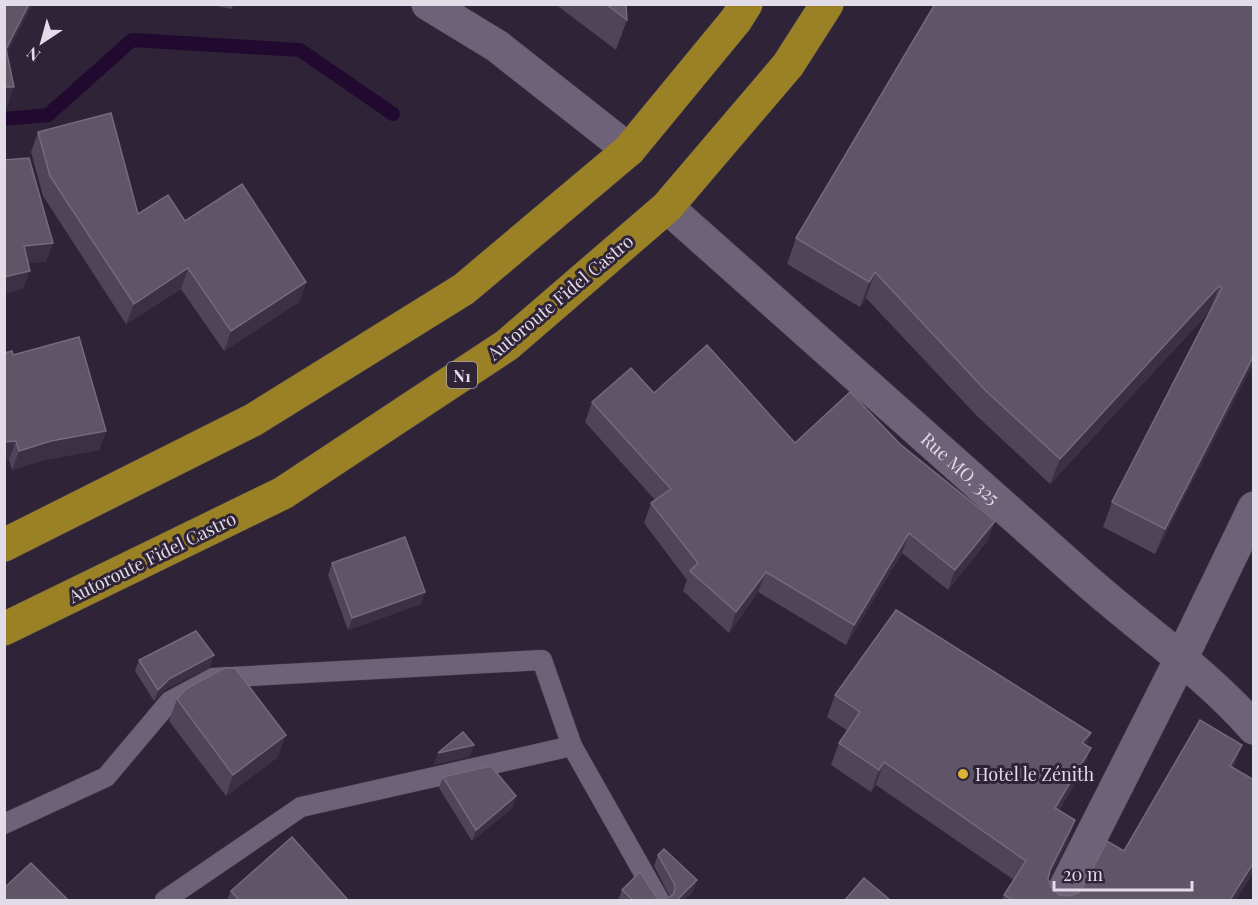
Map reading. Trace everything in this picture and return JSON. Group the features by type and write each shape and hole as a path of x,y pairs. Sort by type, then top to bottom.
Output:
{"highway":[{"path":"4,545 253,420 464,289 629,150 747,4"},
{"name":"Autoroute Fidel Castro","path":"4,629 283,493 507,345 667,207 788,65 827,4"}],"street":[{"path":"428,4 497,46 629,150"},
{"name":"Rue MO. 325","path":"667,207 1099,592 1181,659 1236,708 1254,728"},
{"path":"1059,900 1181,659 1254,508"}],"lane":[{"path":"4,824 106,777 170,701 213,678 542,660 572,746 658,900"},
{"path":"165,900 301,807 572,746"}],"building":[{"path":"4,4 29,4 6,49 14,87 4,87"},
{"path":"606,4 626,4 627,20"},
{"path":"935,4 1254,4 1254,355 1165,529 1112,502 1222,288 1219,286 1060,459 986,391 875,272 869,282 796,238"},
{"path":"111,113 138,214 168,195 185,221 242,184 306,282 231,331 188,268 134,304 50,176 38,132"},
{"path":"29,158 53,243 24,246 30,271 4,277 4,160"},
{"path":"79,337 106,431 51,441 19,451 16,441 4,442 4,353 12,351 13,355"},
{"path":"707,345 795,443 850,392 900,444 995,521 955,570 909,533 854,625 766,572 736,612 690,571 698,563 651,503 671,489 592,402 631,368 654,393"},
{"path":"405,537 425,592 352,618 332,563"},
{"path":"896,610 1091,733 1082,743 1091,748 1055,808 1075,820 1050,870 1048,879 1051,887 1059,895 1069,896 1078,893 1107,841 1124,851 1200,720 1242,745 1230,766 1254,780 1254,862 1230,900 1013,900 1004,895 1026,861 884,762 879,770 839,743 860,712 835,695"},
{"path":"196,631 214,655 169,679 158,690 139,660"},
{"path":"224,668 235,668 286,735 233,775 177,699 186,689"},
{"path":"463,732 474,745 438,753"},
{"path":"491,766 516,796 476,830 443,777"},
{"path":"292,837 348,900 239,900 231,891"},
{"path":"664,849 697,880 677,900 664,900 673,895 675,889 658,855"},
{"path":"31,863 68,900 4,900 4,888"},
{"path":"640,872 657,898 664,900 633,900 622,890"},
{"path":"864,878 890,900 845,900"}],"waterway":[{"path":"4,119 48,115 132,40 300,50 393,114"}],"place":[{"name":"Hotel le Zénith","path":"963,774"}]}
